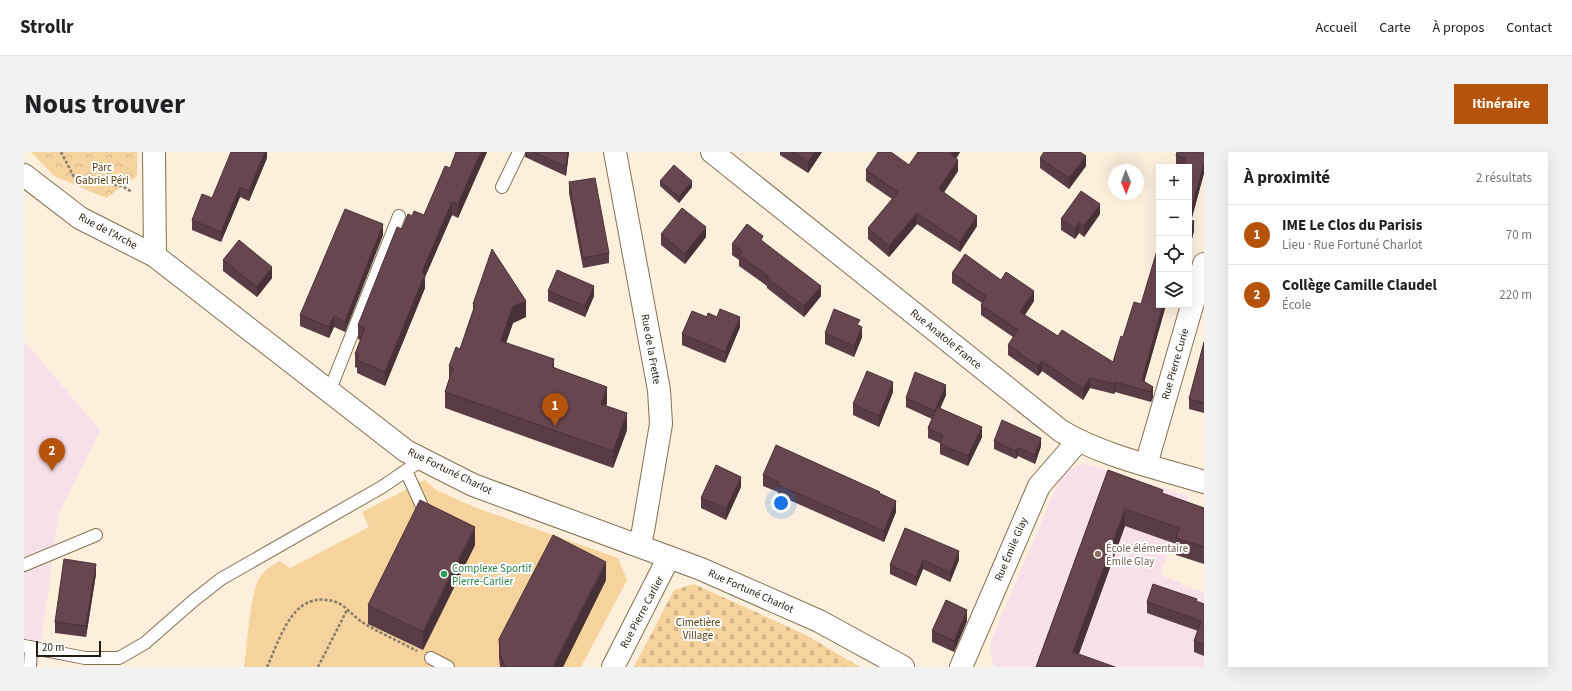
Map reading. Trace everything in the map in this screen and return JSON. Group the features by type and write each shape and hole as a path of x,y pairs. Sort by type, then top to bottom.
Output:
{"street":[{"path":"154,152 155,256"},
{"name":"Rue de la Frette","path":"615,152 659,390 661,424 644,531 639,546"},
{"name":"Rue Anatole France","path":"712,152 1061,431 1078,441 1146,465 1204,482"},
{"name":"Rue de l'Arche","path":"24,175 80,218 155,256"},
{"name":"Rue Fortuné Charlot","path":"155,256 406,451 414,465 473,485 701,569 819,620 903,667"},
{"name":"Rue Pierre Curie","path":"1146,465 1204,264"},
{"name":"Rue Émile Glay","path":"961,667 1039,486 1078,441"},
{"name":"Rue Pierre Carlier","path":"613,667 669,557"}],"lane":[{"path":"502,187 518,152"},
{"path":"329,392 399,216"},
{"path":"30,667 27,647 85,658 119,658 145,643 193,601 221,579 382,487 414,465 422,506"},
{"path":"24,566 96,535"},
{"path":"431,658 448,667"}],"path":[{"path":"61,152 75,178 122,186 133,192 154,187"},
{"path":"268,667 289,619 300,606 317,599 337,602 363,623 431,658"},
{"path":"318,667 347,610"}],"shaded area":[{"path":"26,343 100,430 59,512 38,667 24,667 24,345"},
{"name":"École élémentaire Émile Glay","path":"1083,463 1188,496 1160,575 1181,583 1181,585 1204,592 1204,667 998,667 993,665 990,643 1062,474"}],"green space":[{"name":"Parc Gabriel Péri","path":"31,152 137,152 137,176 106,198 54,176"},
{"name":"Complexe Sportif Pierre-Carlier","path":"425,480 436,490 474,507 618,558 627,580 581,667 244,667 253,596 259,579 265,571 280,561 290,568 369,527 362,512"},
{"name":"Cimetière Village","path":"694,584 804,634 860,667 634,667 674,590"}],"building":[{"path":"231,152 265,152 249,191 240,187 221,232 192,220 202,194 212,198"},
{"path":"456,152 481,152 458,204 452,202 422,272 425,274 385,372 357,360 359,355 355,354 365,328 358,325 397,227 402,229 408,214 412,216 414,211 424,215 445,166 450,168"},
{"path":"534,152 568,152 566,167"},
{"path":"792,152 815,152 808,162"},
{"path":"878,152 891,152 909,165 918,152 953,152 951,155 958,160 939,189 977,216 960,242 917,213 889,246 868,228 898,192 866,170"},
{"path":"1044,152 1080,152 1086,156 1069,178 1040,158"},
{"path":"1177,152 1204,152 1204,163 1192,207 1192,164 1184,164 1185,158 1176,156"},
{"path":"674,165 692,181 679,197 660,181"},
{"path":"595,178 609,253 583,258 569,182"},
{"path":"1081,191 1100,204 1084,226 1079,223 1075,229 1061,219"},
{"path":"682,208 706,227 685,254 661,234"},
{"path":"345,209 383,224 345,322 334,316 329,327 300,315"},
{"path":"747,224 763,236 761,240 821,286 804,306 767,278 768,276 739,255 742,251 732,244"},
{"path":"239,240 272,267 257,287 223,260"},
{"path":"492,249 526,301 513,306 501,341 554,359 552,367 607,387 601,404 627,413 613,451 445,392 453,368 449,366 456,347 460,349 475,305 473,304"},
{"path":"965,254 1001,280 1006,272 1034,291 1020,312 1058,336 1062,330 1113,362 1134,302 1141,304 1156,254 1156,308 1162,308 1142,380 1153,387 1151,392 1115,382 1114,384 1090,378 1083,389 1042,361 1038,366 1008,345 1018,330 981,305 986,296 952,273"},
{"path":"557,270 594,286 585,306 548,291"},
{"path":"720,309 740,317 725,352 682,334 692,311 707,317 708,313 717,317"},
{"path":"834,309 860,320 857,325 862,327 854,346 825,333"},
{"path":"1204,342 1204,403 1189,399"},
{"path":"867,371 893,382 879,416 853,404"},
{"path":"915,372 946,385 935,411 906,398"},
{"path":"937,407 982,427 968,456 940,444 943,435 928,428"},
{"path":"1002,420 1041,438 1035,455 1018,448 1016,451 994,441"},
{"path":"776,445 880,492 879,493 896,501 884,531 778,485 779,482 763,475"},
{"path":"716,465 741,477 726,509 701,498"},
{"path":"1108,470 1163,490 1162,493 1204,508 1204,547 1176,538 1179,528 1125,509 1073,652 1115,667 1036,667"},
{"path":"420,500 475,527 423,632 368,605"},
{"path":"905,528 959,551 950,573 923,560 916,577 890,565"},
{"path":"553,535 606,562 553,667 505,667 500,654 499,639"},
{"path":"64,559 96,564 86,626 55,622"},
{"path":"1153,584 1197,599 1196,601 1204,604 1204,645 1194,641 1201,621 1147,602"},
{"path":"946,600 967,610 954,641 932,631"}],"place":[{"name":"IME Le Clos du Parisis","path":"555,426"},
{"name":"Collège Camille Claudel","path":"52,471"},
{"name":"École élémentaire Émile Glay","path":"1098,554"},
{"name":"Complexe Sportif Pierre-Carlier","path":"444,574"}]}
